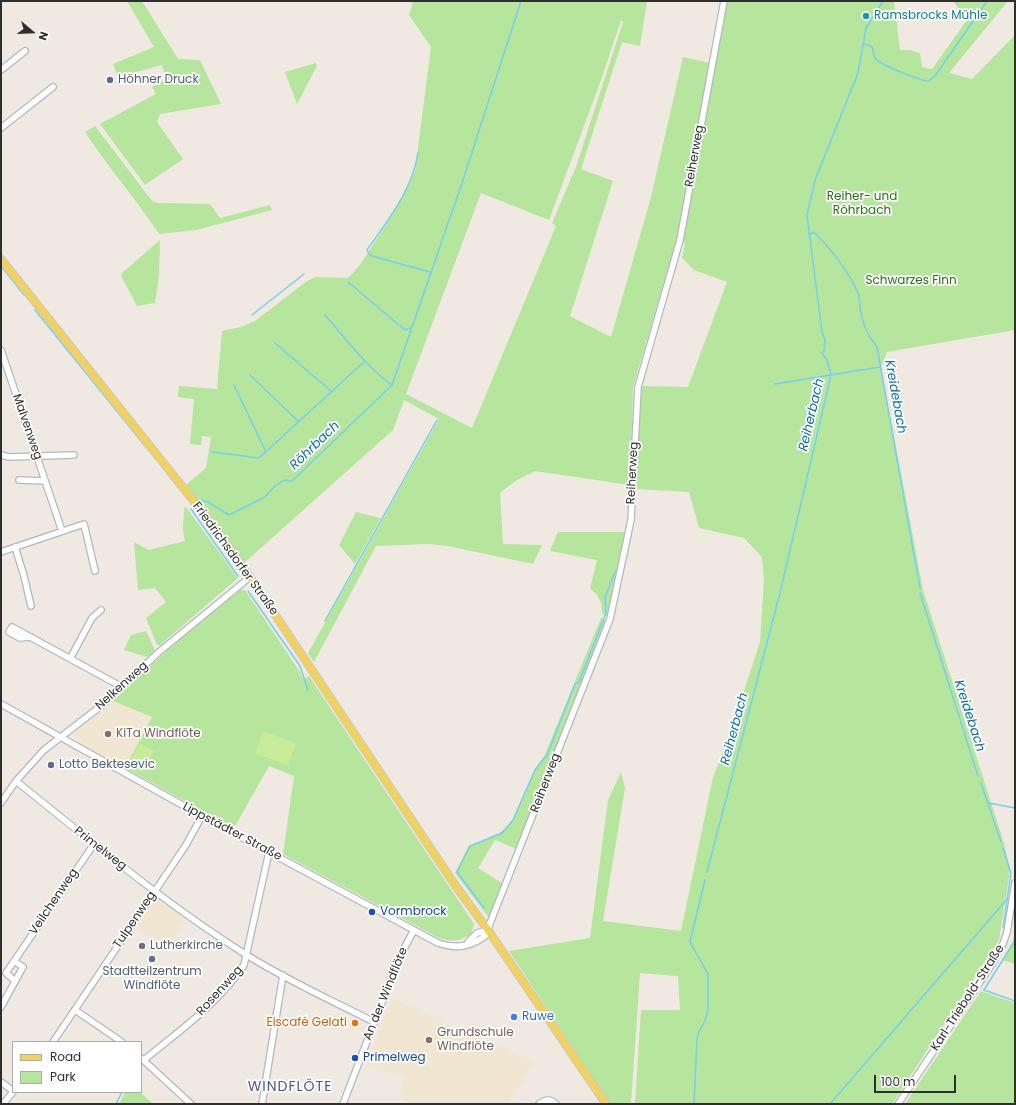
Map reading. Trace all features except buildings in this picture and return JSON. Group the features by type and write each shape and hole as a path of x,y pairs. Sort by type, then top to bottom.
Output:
{"main road":[{"name":"Friedrichsdorfer Straße","path":"1,259 216,529 250,577 478,918 488,930 606,1104"}],"street":[{"name":"Reiherweg","path":"488,930 610,620 630,520 638,387 680,240 724,1"},
{"path":"1,70 25,51"},
{"path":"1,128 53,87"},
{"name":"Malvenweg","path":"1,350 62,530"},
{"path":"1,455 9,457 74,455"},
{"path":"18,480 46,481"},
{"path":"1,552 62,530 84,524 94,571"},
{"path":"15,547 31,606"},
{"name":"Nelkenweg","path":"1,803 16,781 44,750 101,706 159,652 250,577"},
{"path":"71,658 92,618 100,610"},
{"path":"32,637 122,687"},
{"name":"Lippstädter Straße","path":"1,704 202,816 414,930 449,947 467,944 477,933 488,930"},
{"name":"Primelweg","path":"16,781 154,892 247,955 283,976 374,1022"},
{"name":"Tulpenweg","path":"54,1041 186,845 202,816"},
{"name":"Veilchenweg","path":"15,981 3,972 14,961 94,844"},
{"name":"Rosenweg","path":"143,1059 201,1013 239,973 244,965 269,852"},
{"name":"Karl-Triebold-Straße","path":"898,1104 992,964 1003,944 1015,883"},
{"name":"An der Windflöte","path":"343,1104 399,958 414,930"},
{"path":"1,1007 23,967 14,961"},
{"path":"262,1104 283,976"},
{"path":"75,1010 121,1041"},
{"path":"143,1059 191,1104"},
{"path":"1,1082 12,1090"},
{"path":"3,1104 12,1092"},
{"path":"539,1104 545,1100 550,1100 556,1104"}],"shaded area":[{"name":"KiTa Windflöte","path":"113,701 152,717 125,768 79,744 80,742 74,737 76,732"},
{"path":"159,899 186,918 166,948 135,927 154,900"},
{"name":"Grundschule Windflöte","path":"392,998 535,1063 508,1104 412,1104 399,1098 405,1078 366,1065"}],"green space":[{"path":"127,1 142,1 178,59 200,60 221,104 160,114 157,122 183,159 145,185 100,124 156,94 152,87 167,79 162,65 118,77 113,64 154,47"},
{"path":"413,1 647,1 640,46 622,42 581,169 613,181 570,316 611,337 651,197 683,57 710,63 677,238 633,387 630,485 535,471 515,481 500,493 503,544 542,545 533,564 448,546 429,544 376,546 314,662 308,653 439,419 404,400 393,430 244,563 220,527 186,485 206,468 211,437 202,436 201,445 190,444 194,399 178,397 179,386 217,389 222,331 241,327 255,321 307,281 316,277 348,278 360,265 396,209 415,171 431,47 409,15","holes":["621,20 623,22 576,167 552,223 556,226 472,428 406,394 481,193 549,220 601,80"]},
{"name":"Reiher- und Röhrbach","path":"726,1 894,1 900,50 910,50 920,53 922,67 932,69 967,20 953,1 1008,1 949,73 972,79 1015,35 1015,330 887,352 881,367 923,590 1004,843 1010,871 999,940 892,1104 635,1104 641,1010 680,1010 678,976 640,973 631,1104 610,1104 509,951 590,938 608,800 621,772 625,788 603,921 681,931 713,777 732,728 760,642 764,580 762,557 744,538 699,528 689,492 635,489 642,386 688,387 727,282 694,270 682,258 685,244 683,242"},
{"path":"316,63 317,66 297,104 285,72"},
{"path":"95,126 152,201 158,203 210,204 220,218 270,205 272,210 196,230 159,234 85,132"},
{"path":"160,240 159,276 155,303 137,306 121,276 122,273"},
{"path":"186,507 238,578 160,645 157,645 146,618 166,602 155,588 138,590 134,542 149,550 185,541 183,530 184,509"},
{"path":"356,512 381,518 355,564 339,545"},
{"path":"558,532 625,532 608,616 602,614 599,599 590,588 597,560 550,551"},
{"path":"240,590 245,590 300,672 303,679 309,676 474,924 471,934 456,940 439,938 283,854 294,776 269,766 234,828 125,768 152,717 113,701 170,648"},
{"path":"601,618 607,621 517,849 495,840 478,868 503,884 490,919 455,873 469,845 491,838 498,834 509,825 515,816 532,775 544,757"},
{"path":"146,631 154,651 147,657 124,650 131,635"},
{"path":"263,731 296,743 288,765 255,753"},
{"path":"140,743 154,751 143,772 128,764"},
{"path":"1014,936 1015,964 1002,960 1013,942"},
{"path":"981,991 1015,1003 1015,1104 905,1104"},
{"path":"124,1093 141,1093 153,1104 119,1104"}],"waterway":[{"path":"201,500 208,502 229,515 265,497 275,486 284,480 292,481 392,385 462,183 521,1"},
{"name":"Reiherbach","path":"707,872 780,593 831,375 827,360 822,353 824,351 825,340 822,332 807,215 815,180 858,73 866,28 883,1"},
{"name":"Reiherbach","path":"864,44 872,47 875,58 879,62 902,73 929,81 935,76 987,1"},
{"path":"418,153 415,167 405,192 391,216 367,250 372,256 430,272"},
{"name":"Kreidebach","path":"809,235 814,232 820,238 850,277 859,295 864,324 870,338 877,347 920,588"},
{"path":"1,266 24,295"},
{"path":"252,315 304,274"},
{"path":"348,282 405,330 410,328"},
{"path":"35,310 145,446"},
{"path":"325,315 365,361 392,385"},
{"path":"275,343 331,391"},
{"path":"212,452 259,458 365,361"},
{"name":"Reiherbach","path":"775,384 880,367"},
{"path":"250,375 299,422"},
{"path":"234,385 266,452"},
{"path":"325,621 437,420"},
{"name":"Röhrbach","path":"191,509 238,576"},
{"path":"484,908 457,872 470,846 502,833 513,820 535,770 547,755 575,684 579,682 606,613 605,597 615,572"},
{"name":"Röhrbach","path":"248,591 300,666 308,690"},
{"name":"Kreidebach","path":"920,593 978,776"},
{"name":"Kreidebach","path":"981,783 1001,842"},
{"path":"989,803 1015,808"},
{"name":"Kreidebach","path":"1003,848 1011,873 1003,928"},
{"name":"Reiherbach","path":"694,1104 697,1039 708,1010 708,974 690,942 705,880"},
{"path":"830,1104 1008,898"},
{"name":"Kreidebach","path":"1015,937 1014,942 984,990 1015,1001"},
{"name":"Röhrbach","path":"116,1104 122,1093"}],"place":[{"name":"Ramsbrocks Mühle","path":"866,16"},
{"name":"Höhner Druck","path":"110,80"},
{"name":"KiTa Windflöte","path":"108,734"},
{"name":"Lotto Bektesevic","path":"51,765"},
{"name":"Vormbrock","path":"372,912"},
{"name":"Lutherkirche","path":"142,946"},
{"name":"Stadtteilzentrum Windflöte","path":"152,959"},
{"name":"Ruwe","path":"514,1017"},
{"name":"Eiscafé Gelati","path":"355,1023"},
{"name":"Grundschule Windflöte","path":"429,1040"},
{"name":"Primelweg","path":"355,1058"}],"district":[{"name":"WINDFLÖTE","path":"290,1087"}],"park label":[{"name":"Schwarzes Finn","path":"911,281"}]}
